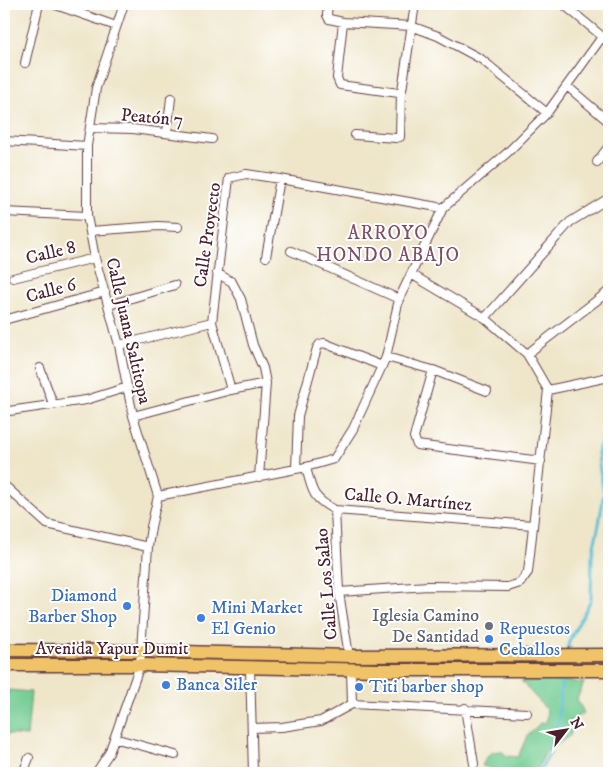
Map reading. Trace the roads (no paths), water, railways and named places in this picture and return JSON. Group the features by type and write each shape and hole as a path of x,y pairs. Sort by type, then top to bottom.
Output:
{"main road":[{"name":"Avenida Yapur Dumit","path":"4,650 349,656 609,655"},
{"name":"Avenida Yapur Dumit","path":"4,666 140,665 351,670 609,670"}],"street":[{"path":"25,63 39,4"},
{"path":"53,4 116,26"},
{"name":"Calle Juana Saltitopa","path":"124,4 96,88 87,146 87,216 95,258 120,345 133,416 158,496"},
{"path":"328,4 327,15 329,19 343,22 411,26 438,36 481,59 547,113"},
{"path":"355,135 400,137 401,92 415,4"},
{"path":"96,773 109,753 140,665 148,547 158,496 259,477 334,459 353,429 386,357 399,299 443,208 507,153 547,113 606,40 563,4"},
{"path":"343,22 337,78 340,85 401,92"},
{"path":"567,86 609,122"},
{"path":"167,133 171,98"},
{"name":"Peatón 7","path":"90,128 132,129 212,139"},
{"path":"4,141 87,146"},
{"path":"597,162 609,146"},
{"name":"Calle Proyecto","path":"232,390 212,322 229,178 246,174 443,208"},
{"path":"266,257 280,179"},
{"path":"485,318 570,222 609,198"},
{"path":"4,212 87,216"},
{"path":"90,231 158,226 178,227"},
{"path":"291,251 399,299"},
{"name":"Calle 8","path":"13,278 95,258"},
{"path":"217,273 232,282 241,300 253,345 263,368 266,383 259,477"},
{"path":"339,592 428,586 508,587 520,583 528,572 548,390 527,354 485,318 410,274"},
{"path":"109,305 175,285"},
{"path":"527,354 609,291"},
{"name":"Calle 6","path":"4,320 105,292"},
{"path":"120,345 212,322"},
{"path":"296,469 298,416 317,348 320,344 324,343 382,366"},
{"path":"386,357 433,370 487,391"},
{"path":"40,368 53,404"},
{"path":"433,370 414,437 417,445 541,461"},
{"path":"548,390 609,377"},
{"path":"133,416 266,383"},
{"path":"8,410 86,400 128,388"},
{"name":"Calle O. Martínez","path":"306,467 313,493 321,503 335,510 533,525"},
{"path":"4,485 47,524 148,547"},
{"name":"Calle Los Salao","path":"335,510 339,592 349,656"},
{"path":"250,668 253,773"},
{"path":"351,670 352,704"},
{"path":"252,728 321,721 352,704 527,712"},
{"path":"465,708 474,764"},
{"path":"114,738 175,755"},
{"path":"24,773 29,758"}],"waterway":[{"path":"567,653 569,641 591,600 592,555 604,493 598,451 609,420"},
{"path":"538,773 550,753 558,723 562,673"}],"place":[{"name":"Diamond Barber Shop","path":"127,606"},
{"name":"Mini Market El Genio","path":"201,618"},
{"name":"Iglesia Camino De Santidad","path":"489,626"},
{"name":"Repuestos Ceballos","path":"489,639"},
{"name":"Banca Siler","path":"166,685"},
{"name":"Titi barber shop","path":"359,687"}],"district":[{"name":"ARROYO HONDO ABAJO","path":"388,244"}]}
